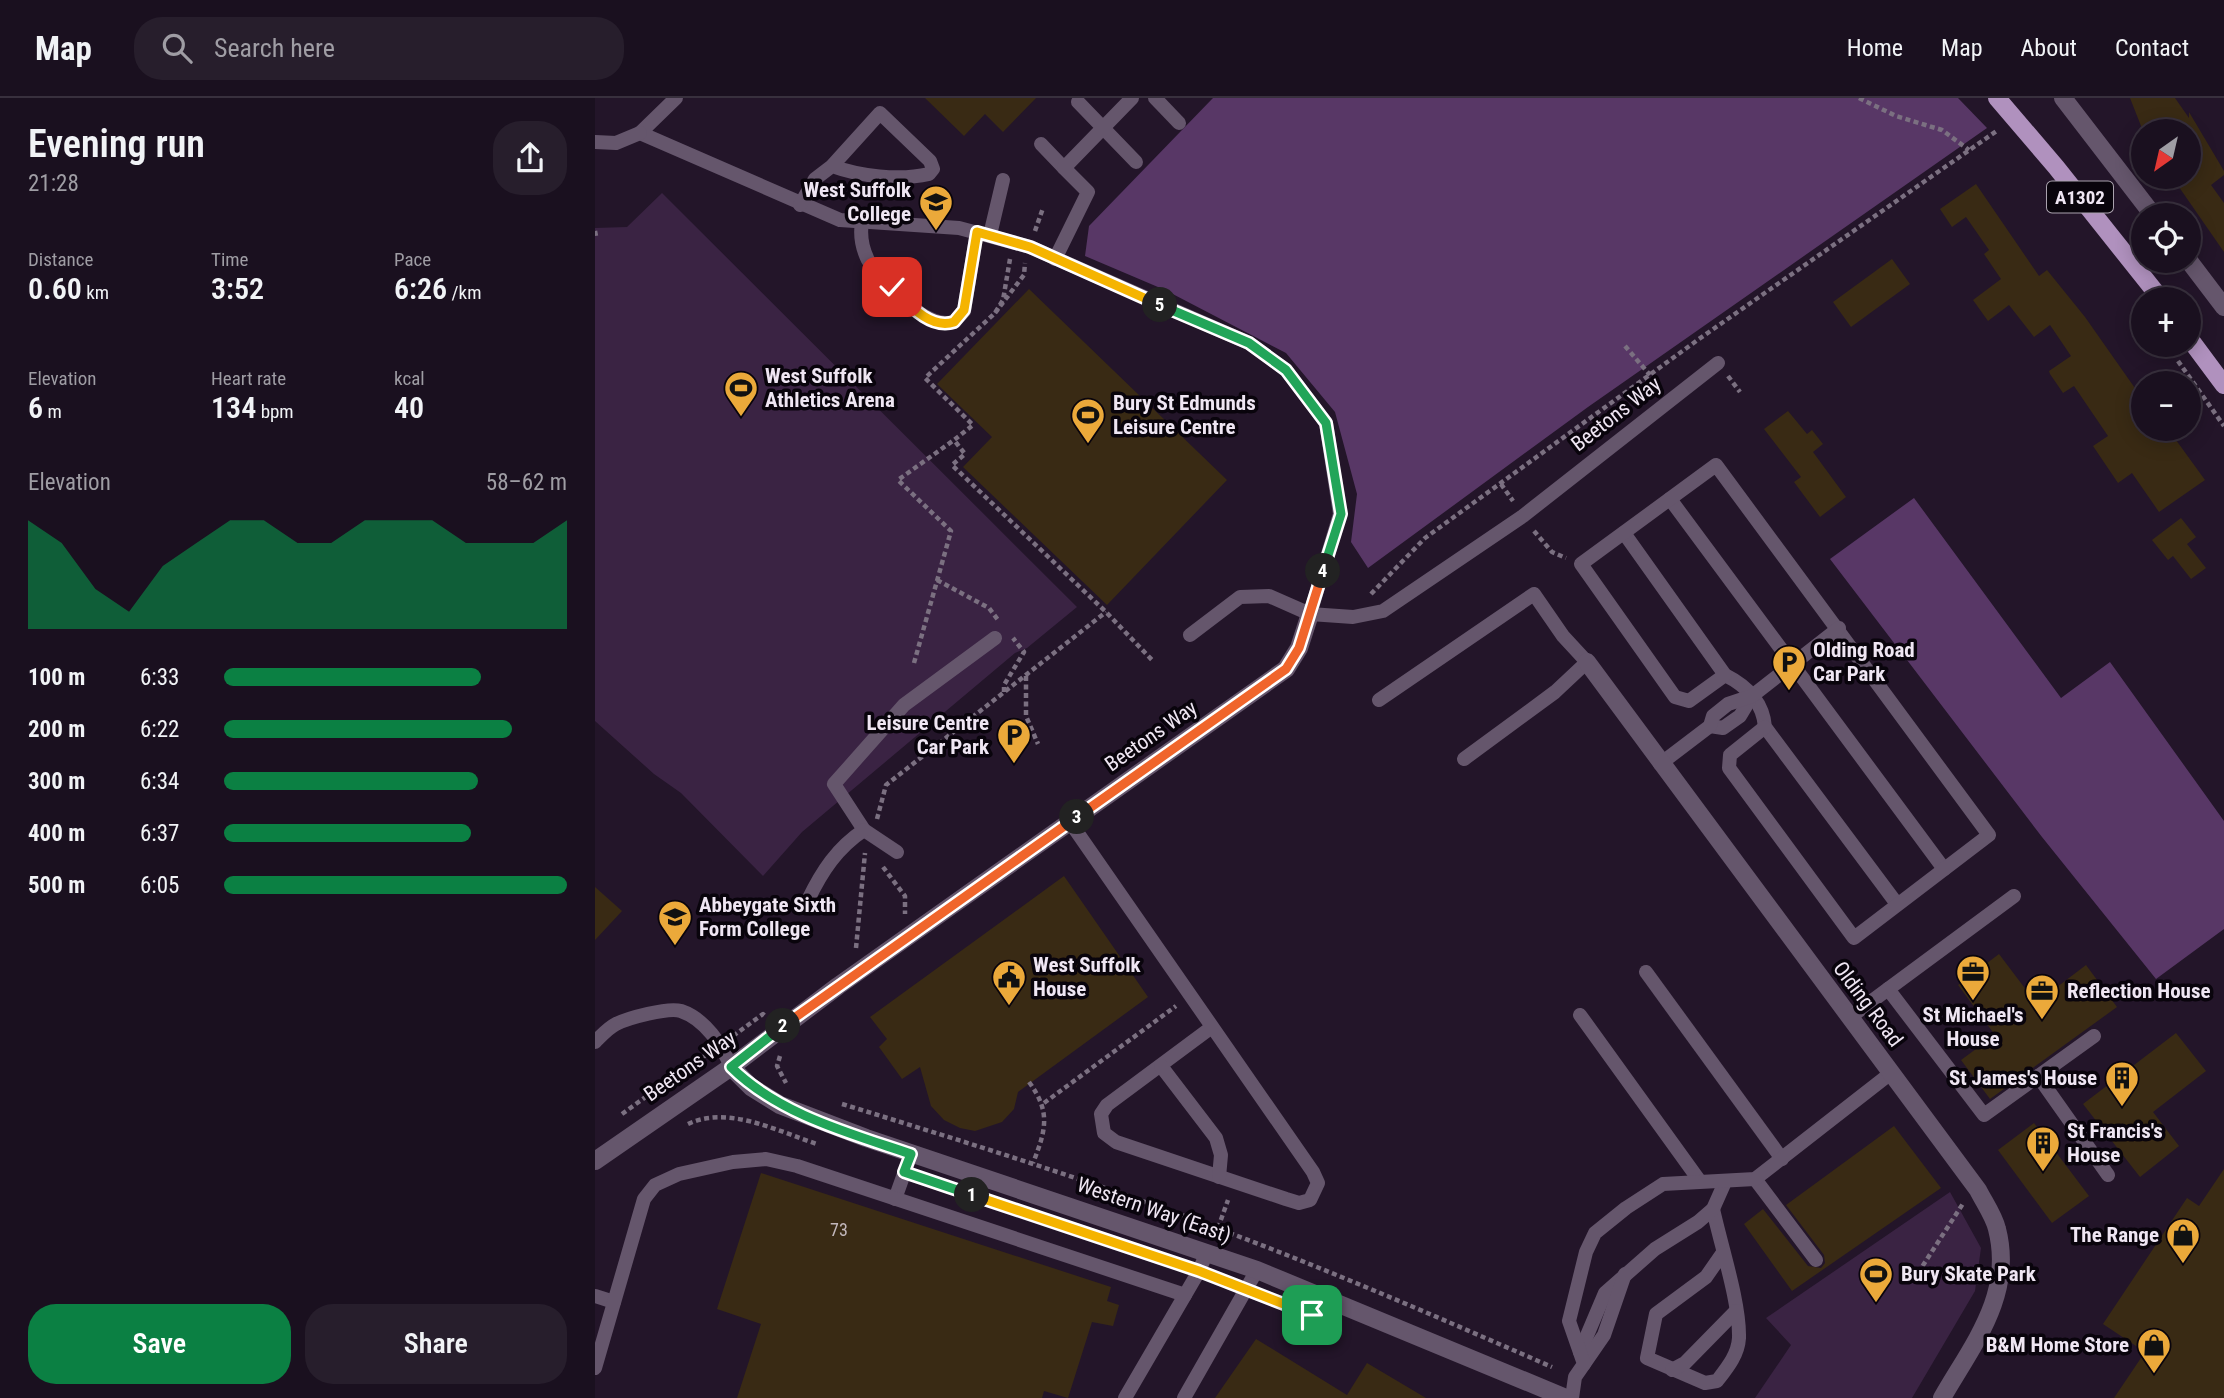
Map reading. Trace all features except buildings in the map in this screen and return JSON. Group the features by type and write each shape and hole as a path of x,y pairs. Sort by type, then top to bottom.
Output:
{"main road":[{"name":"A1302","path":"1997,98 2151,287"},
{"path":"2201,354 2224,385"}],"street":[{"path":"2063,98 2144,203"},
{"path":"2198,273 2224,307"},
{"name":"Beetons Way","path":"595,1161 731,1067 778,1029 1286,669 1299,648 1310,614"},
{"name":"Olding Road","path":"1587,662 1978,1190 1997,1228 2001,1265 1999,1294 1943,1398"},
{"name":"Western Way (East)","path":"731,1067 751,1087 781,1105 911,1154 1257,1270 1564,1397"}],"lane":[{"path":"595,142 616,143 640,133 676,98"},
{"path":"1065,168 1132,98"},
{"path":"1155,98 1179,123"},
{"path":"1078,102 1136,162"},
{"path":"800,205 815,179 832,166 880,113 930,161 933,169 929,174 911,176 859,174 832,166"},
{"path":"640,133 800,205 840,220 918,223 983,233 1030,247 1249,343 1286,370 1326,423 1341,514 1310,614 1269,596 1240,597 1190,635"},
{"path":"1041,144 1088,192 1055,259"},
{"path":"862,222 860,233 867,258 878,274 926,319 947,324 960,317 964,310 983,233 1003,180"},
{"name":"Beetons Way","path":"1310,614 1353,617 1383,611 1416,591 1523,516 1718,363"},
{"path":"1725,675 1689,701 1675,697 1581,565 1716,465 1839,628 1989,835 1854,938 1729,768 1730,755 1765,727"},
{"path":"1670,499 1944,869"},
{"path":"1624,533 1725,675 1744,684 1764,710 1765,727 1897,904"},
{"path":"1379,700 1534,594 1563,636 1587,662 1555,692 1464,759"},
{"path":"1660,764 1710,726 1713,716 1728,704 1752,696 1839,628"},
{"path":"898,852 869,832 834,784 904,705 995,638"},
{"path":"1070,821 1313,1172 1318,1183 1310,1200 1299,1203 1219,1177 1116,1142 1104,1133 1101,1114 1107,1105 1212,1027"},
{"path":"808,900 822,871 849,840 869,832"},
{"path":"1849,1018 2014,896"},
{"path":"1646,972 1782,1159"},
{"path":"1888,989 1984,1115 2094,1036"},
{"path":"595,1042 614,1025 651,1013 679,1010 697,1020 722,1045 731,1067"},
{"path":"1580,1015 1699,1180"},
{"path":"1161,1066 1216,1138 1221,1155 1219,1177"},
{"path":"1582,1358 1569,1321 1586,1252 1595,1233 1626,1208 1663,1184 1755,1179 1891,1073"},
{"path":"2038,1076 2108,1175"},
{"path":"895,1199 911,1154"},
{"path":"595,1368 644,1199 655,1185 679,1174 733,1162 765,1159 1185,1295"},
{"path":"1755,1179 1816,1260"},
{"path":"1564,1397 1582,1358 1604,1335 1617,1306 1625,1273 1655,1249 1698,1223 1713,1209 1725,1182"},
{"path":"1713,1209 1736,1311 1739,1340 1733,1361 1717,1381 1705,1383 1647,1357 1656,1314 1706,1277 1722,1254"},
{"path":"1125,1398 1207,1252"},
{"path":"1184,1398 1257,1270"},
{"path":"595,1296 614,1302"},
{"path":"1672,1370 1685,1363 1736,1311"}],"path":[{"path":"1859,98 1896,116 1942,130 1969,150"},
{"path":"1353,617 1375,589 1425,538 1650,375 2014,119"},
{"path":"595,231 596,236"},
{"path":"914,663 951,531 898,480 973,425 925,378 995,313 1024,275 1025,262 1010,256 1003,300 995,313"},
{"path":"1625,346 1650,375"},
{"path":"2175,357 2224,426"},
{"path":"954,440 965,454 952,466 1106,612 1153,661"},
{"path":"1531,527 1552,552"},
{"path":"869,832 886,785 1106,612"},
{"path":"1026,676 1026,716 1038,744"},
{"path":"866,947 858,953 856,947 866,843 874,854"},
{"path":"882,864 905,896 905,918 899,923"},
{"path":"1044,1103 1190,995"},
{"path":"763,1014 772,1009"},
{"path":"778,1029 788,1041 777,1066 789,1087"},
{"path":"1029,1082 1044,1103 1045,1123 1033,1163"},
{"path":"616,1119 658,1088"},
{"path":"672,1106 681,1128 701,1118 716,1116 750,1121 828,1147"},
{"path":"1218,1228 1235,1182"},
{"path":"1918,1273 1959,1206 1978,1190"}],"shaded area":[{"path":"1213,98 1958,98 1987,128 1588,407 1368,568 1351,542 1357,494 1335,412 1286,353 1165,290 1085,256 1089,226"},
{"name":"West Suffolk Athletics Arena","path":"662,193 1077,607 1027,648 1015,653 802,832 763,876 681,793 654,774 595,721 595,228 627,227"},
{"path":"1914,498 2061,698 2110,662 2224,821 2224,929 2156,979 2042,837 1830,559"},
{"name":"Bury Skate Park","path":"1950,1192 1981,1248 1975,1291 1912,1398 1755,1398 1791,1345 1766,1318"}],"place":[{"name":"West Suffolk College","path":"936,232"},
{"name":"West Suffolk Athletics Arena","path":"741,418"},
{"name":"Bury St Edmunds Leisure Centre","path":"1088,445"},
{"name":"Olding Road Car Park","path":"1789,692"},
{"name":"Leisure Centre Car Park","path":"1014,765"},
{"name":"Abbeygate Sixth Form College","path":"675,947"},
{"name":"St Michael's House","path":"1973,1002"},
{"name":"West Suffolk House","path":"1009,1007"},
{"name":"Reflection House","path":"2042,1021"},
{"name":"St James's House","path":"2122,1108"},
{"name":"St Francis's House","path":"2043,1173"},
{"name":"The Range","path":"2183,1265"},
{"name":"Bury Skate Park","path":"1876,1304"},
{"name":"B&M Home Store","path":"2154,1375"}],"route":[{"path":"892,287 926,319 947,324 954,322 964,310 977,232 1030,247 1249,343 1286,370 1326,423 1341,514 1299,648 1286,669 778,1029 731,1067 751,1087 781,1105 911,1154 904,1172 1199,1271 1312,1315"}]}
